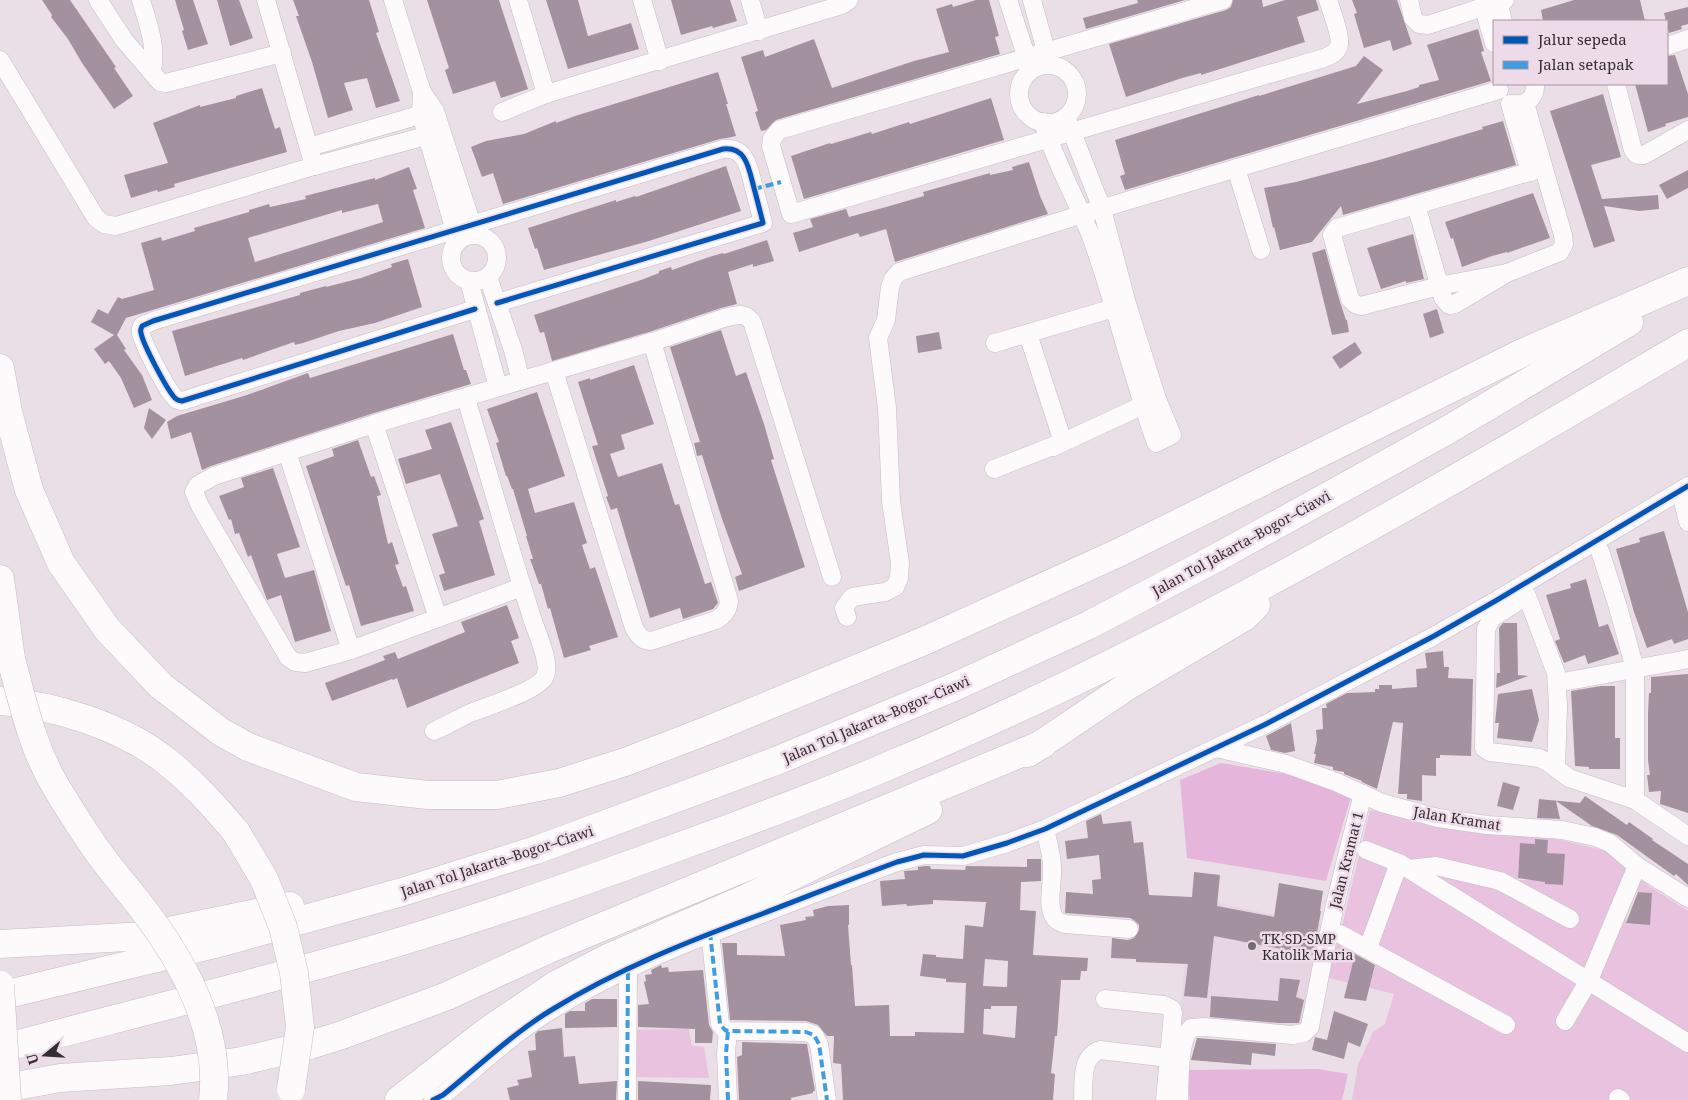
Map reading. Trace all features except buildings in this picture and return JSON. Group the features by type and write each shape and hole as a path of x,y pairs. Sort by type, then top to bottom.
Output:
{"highway":[{"path":"0,368 8,412 29,490 61,563 106,629 161,686 221,732 248,747 356,787 428,795 497,795 559,783 633,759 711,729 924,641 1118,554 1522,353 1688,281"},
{"name":"Jalan Tol Jakarta–Bogor–Ciawi","path":"0,996 219,943 402,892 536,850 776,761 954,687 1089,625 1216,558 1446,431 1688,287"},
{"path":"0,1049 375,949 544,896 731,828 888,766 1052,694 1286,574 1461,476 1688,342"},
{"path":"399,1100 485,1033 554,986 610,956 749,896 936,806 1043,744 1129,685 1244,617 1286,574"},
{"path":"0,579 11,659 32,737 55,785 100,855 147,914 180,963 200,1008 210,1044 215,1081 213,1100"},
{"path":"0,701 67,713 122,734 165,760 203,793 236,832 264,879 283,927 294,973 300,1027 290,1094"},
{"path":"0,1090 60,1078 171,1071 242,1061 292,1050 342,1035 447,996 551,948 1043,744"},
{"path":"0,944 145,936 341,895 402,892"},
{"path":"0,985 7,1100"}],"street":[{"path":"98,0 124,40 160,82 282,53"},
{"path":"141,0 154,47 152,71"},
{"path":"266,0 314,166"},
{"path":"394,0 435,134 473,230 486,238 494,246 497,257 495,268 488,277 479,281 469,281 458,275 451,264 451,251 456,235 435,134"},
{"path":"518,0 546,94"},
{"path":"642,0 660,61"},
{"path":"750,0 759,30"},
{"path":"502,112 546,94 842,5 849,0"},
{"path":"995,472 1150,402 1120,306 1082,214 1045,131 1024,110 1019,99 1019,87 1028,64 1008,0"},
{"path":"1032,0 1048,58 1066,70 1076,85 1076,103 1068,125 1102,209 1120,306"},
{"path":"1223,0 1028,64 780,130 772,139 771,146 791,214 1045,131 1055,122 1068,125 1333,54 1339,47 1339,39 1328,0"},
{"path":"1409,0 1413,18 1419,24 1428,26 1493,2"},
{"path":"1493,2 1502,20"},
{"path":"1493,2 1493,20"},
{"path":"1668,46 1687,44"},
{"path":"0,60 96,218 104,224 116,226 314,166 435,134"},
{"path":"847,617 844,608 852,597 886,592 895,587 899,578 900,563 891,501 886,400 878,338 886,320 890,287 893,278 899,272 1082,214 1499,87 1505,100 1518,103 1533,96 1537,85"},
{"path":"1616,85 1633,150 1636,154 1644,155 1688,130"},
{"path":"1416,205 1439,286 1445,302 1452,305 1507,273 1560,252 1564,244 1563,235 1536,170 1518,103"},
{"path":"309,148 428,113"},
{"path":"475,309 182,400 175,398 171,393 141,335 142,326 152,321 456,235 466,236 473,230 723,149 731,148 737,150 748,163 763,223 497,303"},
{"path":"1236,168 1261,250"},
{"path":"1439,286 1361,306 1355,304 1350,299 1332,240 1334,231 1337,228 1536,170"},
{"path":"488,277 521,381"},
{"path":"469,281 475,309 498,388"},
{"path":"995,343 1120,306"},
{"path":"522,587 351,650 304,663 295,662 288,657 194,492 198,485 204,481 287,452 736,315 743,315 750,318 832,577"},
{"path":"1028,334 1063,442"},
{"path":"554,371 634,628 645,641 651,641 716,620 723,616 728,609 729,601 652,342"},
{"path":"434,731 526,691 542,681 546,674 544,654 522,587 466,398"},
{"path":"374,424 438,618"},
{"path":"287,452 351,650"},
{"path":"1686,495 1688,522"},
{"path":"1686,495 1492,618 1486,629 1483,741 1484,748 1487,751 1530,756 1549,763 1579,782 1635,800 1688,836"},
{"path":"434,1100 453,1087 514,1036 552,1009 628,968 710,932 912,857 924,855 963,856 1045,829 1293,710 1434,636 1686,495"},
{"path":"1600,551 1635,669 1635,800"},
{"path":"1527,596 1551,657 1557,683 1556,768"},
{"path":"1557,683 1688,659"},
{"name":"Jalan Kramat","path":"1216,748 1286,764 1319,775 1392,806 1438,818 1487,825 1562,830 1595,837 1610,843 1637,866 1688,898"},
{"name":"Jalan Kramat 1","path":"1179,1100 1182,1049 1185,1036 1192,1028 1204,1027 1292,1036 1308,1032 1343,869 1363,794"},
{"path":"1045,829 1052,867 1051,902 1054,918 1065,924 1129,929"},
{"path":"1366,850 1404,866 1688,1043"},
{"path":"1404,866 1436,866 1500,881 1570,919"},
{"path":"1368,948 1404,866"},
{"path":"1565,1021 1589,980 1637,866"},
{"path":"710,932 720,1024 728,1031 806,1032 814,1035 819,1044 827,1100"},
{"path":"1340,934 1506,1025"},
{"path":"627,1100 628,968"},
{"path":"1105,999 1164,1005 1170,1008 1173,1013 1165,1100"},
{"path":"728,1031 726,1053 728,1100"},
{"path":"1083,1100 1084,1068 1093,1052 1100,1050 1169,1058"}],"shaded area":[{"path":"1221,763 1287,774 1351,797 1326,881 1187,858 1180,780"},
{"path":"1370,810 1455,826 1548,837 1611,852 1649,886 1688,911 1688,1100 1352,1100 1358,1065 1373,1032 1385,1024 1394,994 1325,977 1340,934","holes":["1520,843 1547,845 1547,853 1565,855 1563,885 1545,884 1545,879 1529,878 1529,880 1518,880","1628,892 1652,893 1649,925 1626,923","1356,951 1378,956 1370,986 1348,980"]},
{"name":"TK-SD-SMP Katolik Maria","path":"1190,897 1323,925 1303,1032 1180,1021"},
{"path":"689,1029 692,1046 704,1047 709,1078 628,1077 630,1030"},
{"path":"1318,1069 1348,1074 1342,1100 1190,1100 1185,1070"}],"marked path":[{"path":"754,189 781,182"},
{"path":"710,932 720,1024 728,1031 806,1032 814,1035 819,1044 827,1100"},
{"path":"627,1100 628,968"},
{"path":"728,1031 726,1053 728,1100"}],"cycle path":[{"path":"475,309 182,401 177,400 167,386 151,356 141,331 142,326 153,321 723,149 737,151 746,161 763,223 497,303"},
{"path":"433,1100 443,1095 538,1018 603,981 706,935 897,862 924,855 963,856 1045,829 1264,725 1434,636 1688,486"}],"place":[{"name":"TK-SD-SMP Katolik Maria","path":"1252,946"}]}
